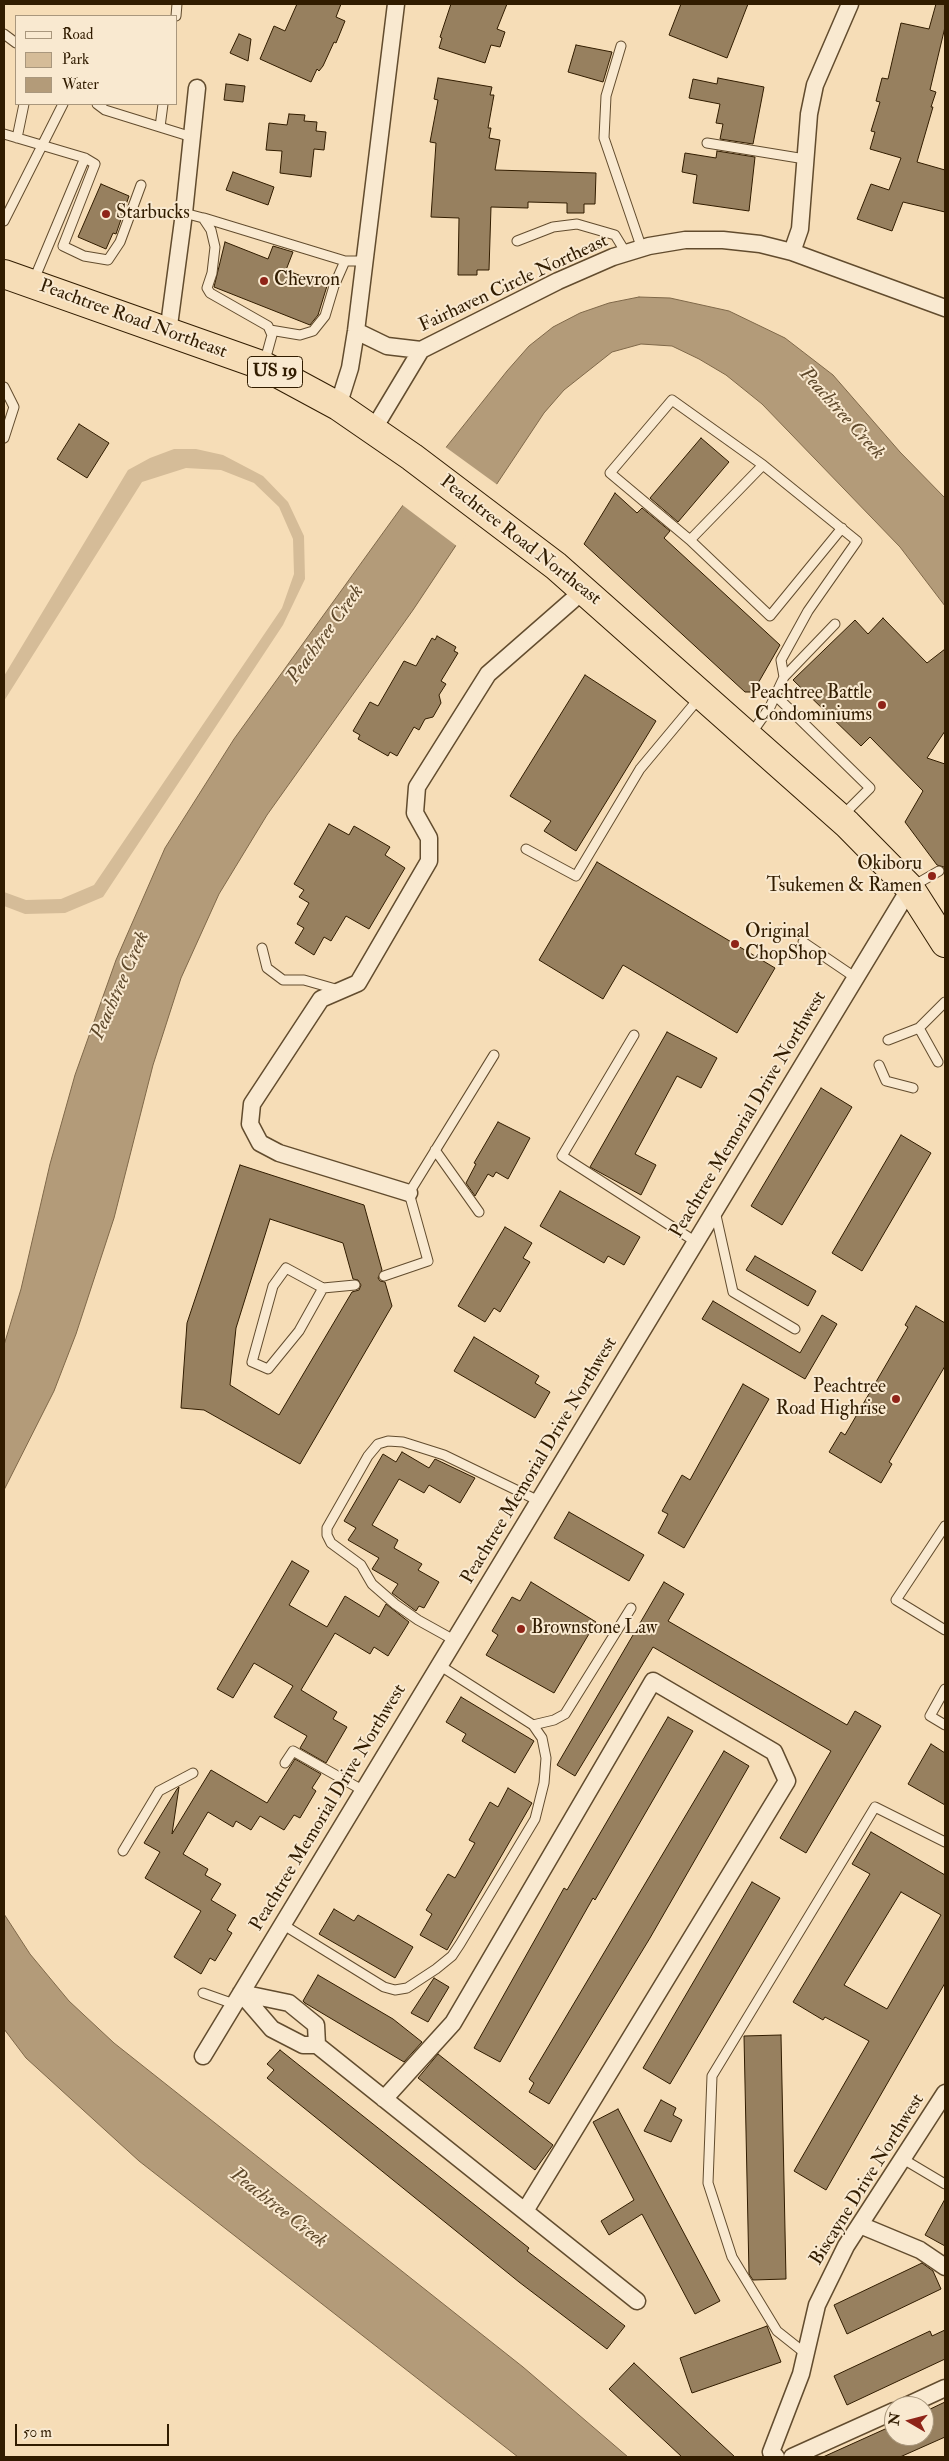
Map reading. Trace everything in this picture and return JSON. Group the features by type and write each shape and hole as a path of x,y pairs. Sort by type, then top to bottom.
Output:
{"highway":[{"name":"Peachtree Road Northeast","path":"4,274 264,366 338,406 412,457 556,566 750,736 840,818 910,888 945,943"}],"street":[{"path":"338,406 350,368 356,331 396,4"},
{"path":"792,252 800,230 809,114 815,85 850,4"},
{"path":"168,333 184,212 196,88"},
{"name":"Fairhaven Circle Northeast","path":"373,430 421,350 558,281 634,251 686,240 723,240 760,244 792,252 945,308"},
{"path":"356,331 387,346 421,350"},
{"path":"409,1193 279,1153 260,1142 250,1124 252,1104 321,999 339,990 358,984 429,861 429,838 415,812 416,787 488,674 584,590"},
{"name":"Peachtree Memorial Drive Northwest","path":"203,2056 910,888"},
{"path":"384,2099 454,2023 653,1681 774,1752 787,1781 525,2211"},
{"path":"238,1998 289,2003 316,2025 317,2045"},
{"path":"238,1998 272,2029 303,2046 317,2045 637,2301"},
{"name":"Biscayne Drive Northwest","path":"776,2457 771,2452 801,2374 817,2305 846,2246 945,2092"},
{"path":"860,2225 920,2250 945,2268"},
{"path":"928,2396 945,2388"},
{"path":"792,2457 884,2416"}],"lane":[{"path":"4,34 15,42"},
{"path":"621,46 606,96 604,138 634,251"},
{"path":"17,138 24,105"},
{"path":"4,221 63,105"},
{"path":"98,105 105,110 192,137"},
{"path":"160,127 163,105"},
{"path":"4,134 85,158 95,164 63,246 84,256 108,260 120,242 142,184"},
{"path":"707,143 805,159"},
{"path":"32,284 85,158"},
{"path":"184,212 345,261 364,260"},
{"path":"203,218 211,230 215,247 212,273 207,288 210,294 268,326 272,335 264,366"},
{"path":"516,241 553,227 576,224 614,235 634,251"},
{"path":"270,330 300,335 313,331 325,316 334,286 345,261"},
{"path":"4,387 14,407 4,438"},
{"path":"784,677 781,660 808,611 857,541 842,528 763,466 672,400 610,473 690,540 770,616 842,528"},
{"path":"690,540 763,466"},
{"path":"750,736 784,677 835,624"},
{"path":"526,849 576,876 640,769 702,694"},
{"path":"775,695 870,788 840,818"},
{"path":"910,888 939,871"},
{"path":"803,942 856,978"},
{"path":"262,948 267,968 283,980 304,980 339,990"},
{"path":"888,1040 919,1028 945,1002"},
{"path":"919,1028 929,1042 938,1062"},
{"path":"634,1034 562,1156 696,1242"},
{"path":"384,1276 428,1261 409,1193 494,1055"},
{"path":"879,1065 886,1081 913,1088"},
{"path":"435,1150 479,1212"},
{"path":"714,1211 733,1292 795,1329"},
{"path":"323,1288 299,1331 268,1369 252,1362 273,1286 286,1268 323,1288 355,1285"},
{"path":"454,1640 418,1620 395,1604 372,1584 361,1564 332,1543 326,1534 327,1528 368,1456 378,1444 388,1441 403,1442 444,1455 539,1501"},
{"path":"945,1526 896,1600 945,1630"},
{"path":"534,1725 554,1720 565,1714 631,1608"},
{"path":"282,1924 384,1987 395,1990 407,1988 436,1969 452,1956 460,1944 535,1819 544,1784 546,1758 542,1738 534,1725 439,1665"},
{"path":"945,1689 930,1716 945,1725"},
{"path":"285,1763 293,1751 364,1791"},
{"path":"123,1851 159,1791 193,1773"},
{"path":"806,2354 777,2331 732,2257 708,2183 712,2076 876,1807 945,1842"},
{"path":"203,1993 238,1998"},
{"path":"902,2159 945,2184"}],"green space":[{"path":"174,449 196,449 223,455 263,476 288,502 304,536 305,579 283,625 103,897 65,913 25,914 4,906 4,892 26,900 61,899 94,885 282,608 294,574 293,539 279,507 254,483 221,470 186,468 142,482 4,701 4,676 128,470 150,458"}],"water":[{"name":"Peachtree Creek","path":"639,297 670,298 729,311 785,338 833,375 900,452 945,498 945,606 900,547 762,404 726,375 699,359 672,346 641,344 612,352 564,390 544,413 413,610 267,815 219,894 181,978 153,1065 114,1218 76,1334 54,1391 4,1490 4,1345 21,1289 50,1164 75,1075 116,960 165,848 234,739 432,465 507,371 529,346 553,327 580,313 609,303"},
{"name":"Peachtree Creek","path":"4,1914 30,1954 69,2001 114,2043 523,2367 628,2457 518,2457 139,2161 26,2058 4,2029"}],"pier":[{"path":"444,446 499,486 458,547 401,504"}],"building":[{"path":"297,4 341,4 336,17 345,21 336,43 334,42 323,66 319,71 317,69 311,82 260,59 274,26 285,31"},
{"path":"451,4 507,4 497,29 505,32 500,47 491,45 485,63 439,48 442,38 440,37"},
{"path":"681,4 748,4 727,58 669,35"},
{"path":"936,4 945,4 945,27 930,90 936,92 931,107 933,107 917,162 945,170 945,212 903,202 892,231 857,219 871,184 889,190 901,158 870,149 875,132 871,131 880,102 876,101 882,78 888,79 901,23 929,29"},
{"path":"239,34 251,39 248,61 230,53"},
{"path":"576,45 612,52 603,82 568,72"},
{"path":"438,78 492,87 490,95 494,95 488,128 491,128 489,138 500,140 495,170 596,173 595,204 584,204 584,213 567,213 567,203 528,202 528,208 491,207 489,270 477,270 477,275 458,275 459,218 431,217 436,143 430,142 438,100 434,99"},
{"path":"718,78 764,87 753,144 720,139 723,124 716,123 720,104 689,98 693,79 717,84"},
{"path":"226,84 245,86 243,102 224,100"},
{"path":"289,114 305,115 304,121 317,122 316,131 326,132 324,150 314,149 311,177 280,173 282,151 266,150 269,123 287,125"},
{"path":"717,151 755,157 749,211 693,203 697,175 682,172 685,153 716,158"},
{"path":"233,172 274,187 268,205 226,190"},
{"path":"101,184 129,196 116,234 113,233 106,249 78,237"},
{"path":"225,242 268,259 273,246 293,252 286,270 327,286 318,315 310,325 214,287"},
{"path":"79,424 109,443 87,478 57,459"},
{"path":"701,438 729,462 678,522 650,498"},
{"path":"615,493 637,513 642,508 670,531 664,538 780,645 753,692 745,692 584,544"},
{"name":"Peachtree Battle Condominiums","path":"883,618 927,663 945,649 945,731 927,758 945,764 945,876 944,867 937,865 905,822 923,791 870,737 861,746 793,680 855,620 868,634"},
{"path":"437,636 456,647 454,651 458,653 441,681 446,684 439,695 441,703 433,717 425,719 419,730 414,727 397,756 390,752 388,756 358,739 360,735 353,731 370,702 378,706 404,661 416,666 432,638 435,640"},
{"path":"585,675 656,721 576,851 544,831 551,821 510,796"},
{"path":"329,824 349,835 354,826 390,847 385,855 405,868 369,929 346,916 331,941 324,937 314,955 295,943 304,928 297,924 309,903 299,897 304,890 294,884"},
{"path":"597,862 775,968 737,1033 623,965 603,999 539,960"},
{"path":"667,1032 717,1058 701,1088 677,1076 635,1154 656,1165 641,1195 590,1167"},
{"path":"821,1088 852,1107 782,1225 751,1206"},
{"path":"498,1122 530,1138 508,1179 496,1172 493,1177 488,1174 475,1196 466,1183 476,1164 474,1163"},
{"path":"901,1135 931,1153 862,1271 832,1253"},
{"path":"240,1165 364,1205 382,1270 378,1278 380,1281 385,1282 392,1306 300,1464 204,1410 181,1408 187,1323","holes":["270,1219 343,1243 353,1279 358,1280 361,1285 359,1290 352,1292 279,1415 230,1385 236,1328"]},
{"path":"560,1191 640,1237 624,1265 608,1256 604,1263 540,1226"},
{"path":"505,1227 532,1243 523,1258 530,1262 500,1312 494,1308 485,1322 458,1306"},
{"path":"755,1256 816,1291 808,1306 746,1270"},
{"path":"713,1301 800,1353 822,1315 837,1324 805,1379 702,1319"},
{"name":"Peachtree Road Highrise","path":"916,1306 945,1323 945,1366 889,1462 892,1464 881,1483 829,1452 841,1432 845,1435 908,1327 905,1325"},
{"path":"474,1337 539,1376 535,1383 550,1392 535,1418 454,1371"},
{"path":"743,1384 769,1399 684,1548 658,1533 668,1514 662,1511 682,1475 690,1480"},
{"path":"402,1452 429,1468 435,1459 475,1478 460,1503 429,1485 424,1493 399,1479 372,1525 398,1540 394,1548 422,1564 418,1570 439,1582 424,1608 419,1606 416,1611 392,1593 398,1584 372,1569 379,1558 348,1540 356,1528 344,1521 383,1454 396,1462"},
{"path":"569,1512 644,1555 629,1581 554,1538"},
{"path":"292,1561 309,1571 289,1605 327,1627 345,1596 379,1617 386,1604 409,1622 388,1656 374,1647 370,1654 335,1633 301,1690 337,1712 333,1719 347,1727 326,1763 300,1748 307,1736 274,1717 293,1686 254,1663 233,1698 217,1689"},
{"path":"531,1582 596,1622 554,1693 486,1655 498,1635 492,1631 512,1597 520,1601"},
{"path":"664,1582 684,1594 668,1621 847,1725 855,1711 881,1726 806,1853 780,1838 831,1751 653,1647 575,1776 557,1765"},
{"path":"461,1697 534,1741 515,1773 462,1741 466,1734 446,1722"},
{"path":"668,1717 693,1731 595,1900 593,1898 500,2062 474,2048 564,1888 567,1890"},
{"path":"931,1744 945,1753 945,1805 908,1784"},
{"path":"724,1751 749,1766 650,1938 549,2104 529,2092 534,2083 529,2079"},
{"path":"295,1759 321,1774 312,1788 316,1791 300,1818 294,1815 284,1830 260,1816 251,1830 236,1821 233,1827 208,1812 183,1854 208,1869 205,1875 221,1884 211,1900 236,1915 227,1930 232,1933 215,1961 210,1958 201,1974 174,1957 201,1911 145,1878 160,1852 144,1843 179,1787 172,1834 211,1770 267,1803"},
{"path":"508,1788 532,1803 447,1950 420,1935 432,1914 426,1910 448,1874 455,1878 475,1843 469,1840 490,1802 498,1807"},
{"path":"871,1832 945,1875 945,1983 826,2190 794,2171 869,2041 825,2017 823,2020 793,2002 870,1874 852,1864","holes":["901,1892 941,1915 887,2009 844,1985"]},
{"path":"752,1882 780,1898 670,2084 643,2068"},
{"path":"334,1909 354,1921 358,1915 413,1947 395,1978 319,1934"},
{"path":"318,1975 393,2019 422,2042 404,2062 305,2003 303,2001"},
{"path":"434,1978 449,1987 428,2022 411,2013"},
{"path":"781,2035 786,2279 753,2280 749,2274 744,2036"},
{"path":"280,2050 529,2248 527,2251 625,2326 607,2349 519,2282 267,2078 274,2070 267,2064"},
{"path":"438,2054 553,2145 535,2170 418,2078"},
{"path":"661,2100 676,2108 673,2115 682,2120 671,2142 644,2131"},
{"path":"618,2109 720,2301 695,2314 642,2214 609,2235 601,2221 634,2200 593,2122"},
{"path":"945,2199 945,2246 925,2235"},
{"path":"922,2263 933,2271 941,2289 847,2334 834,2305"},
{"path":"767,2326 781,2362 692,2393 680,2358"},
{"path":"945,2330 945,2359 847,2405 834,2376 930,2331 932,2336"},
{"path":"634,2363 735,2457 682,2457 609,2389"},
{"path":"945,2402 945,2437 934,2442 934,2407"},
{"path":"884,2430 884,2446 925,2446 900,2457 823,2457"}],"place":[{"name":"Starbucks","path":"106,214"},
{"name":"Chevron","path":"264,281"},
{"name":"Peachtree Battle Condominiums","path":"882,705"},
{"name":"Okiboru Tsukemen & Ramen","path":"932,876"},
{"name":"Original ChopShop","path":"735,944"},
{"name":"Peachtree Road Highrise","path":"896,1399"},
{"name":"Brownstone Law","path":"521,1629"}]}
